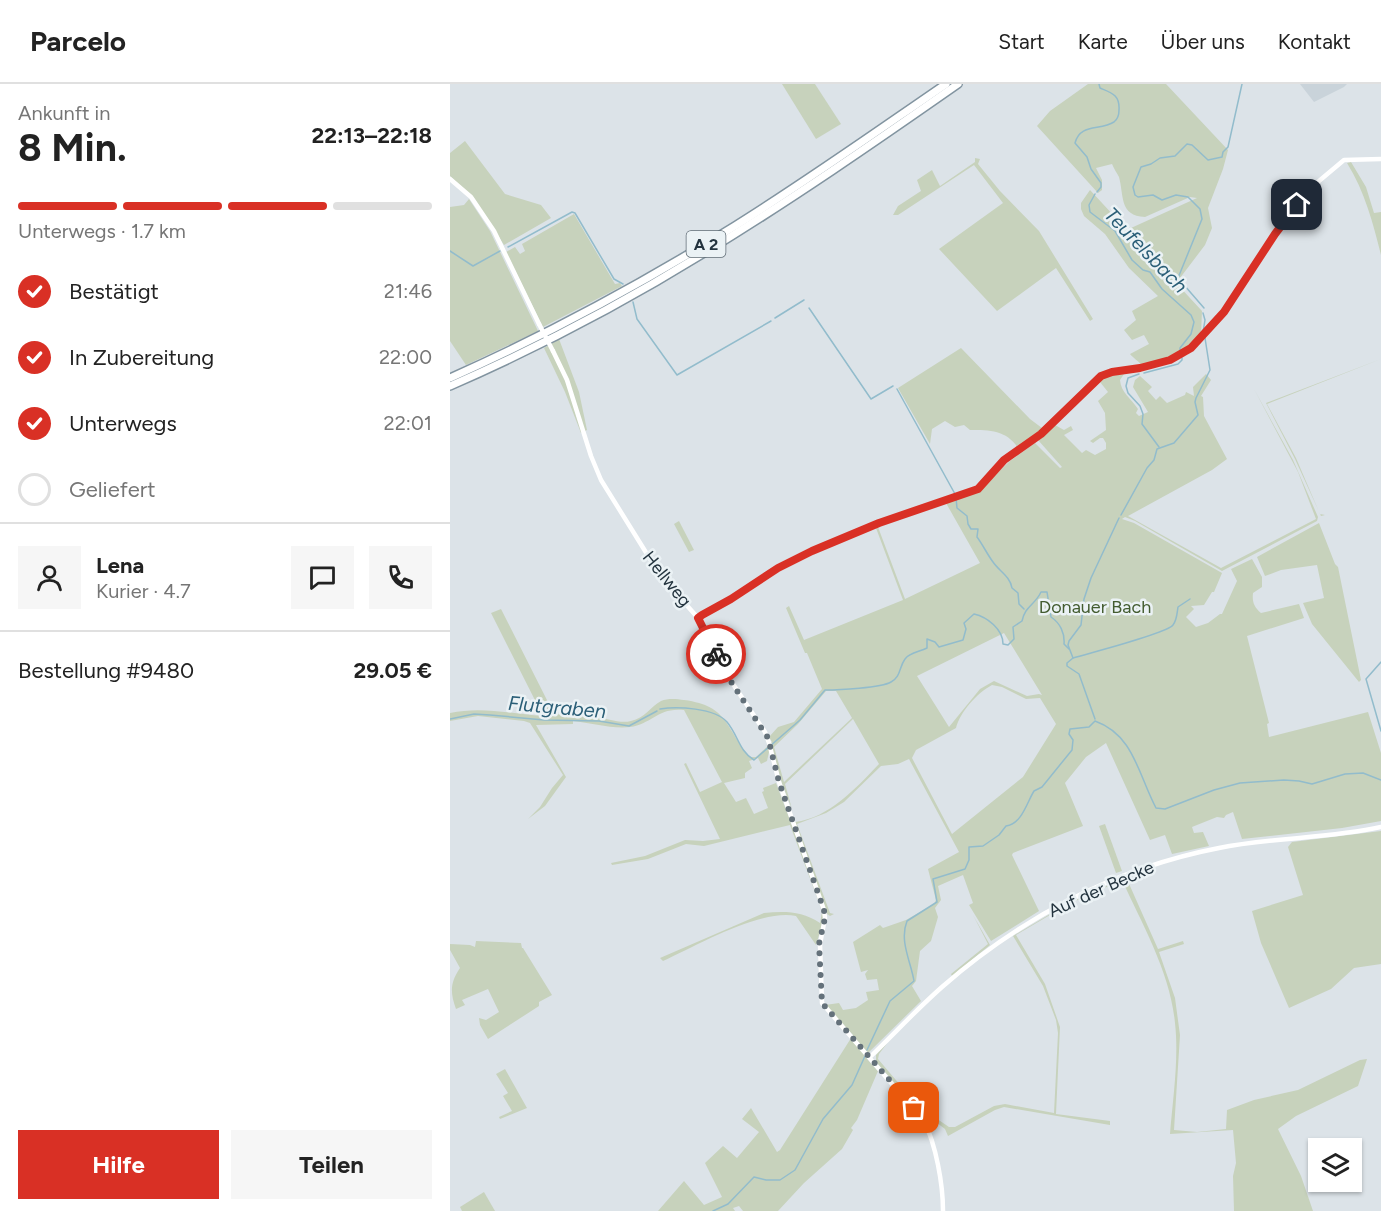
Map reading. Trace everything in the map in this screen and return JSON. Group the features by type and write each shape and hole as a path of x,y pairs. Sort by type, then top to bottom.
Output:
{"highway":[{"name":"A 2","path":"450,378 541,335 674,263 786,193 946,84"},
{"name":"A 2","path":"450,386 590,318 704,254 775,209 958,84"}],"street":[{"path":"698,618 794,559 879,523 981,487 1004,460 1041,434 1101,376 1162,363 1186,353 1216,322 1288,216 1319,181 1344,160 1381,159"},
{"name":"Hellweg","path":"450,178 471,197 494,231 567,380 601,480 660,574 698,618 727,675 762,726 824,910 825,918 819,944 821,1001 926,1124 940,1178 943,1211"},
{"name":"Auf der Becke","path":"870,1057 942,987 984,953 1037,918 1098,886 1146,867 1217,848 1275,839 1344,833 1381,826"}],"shaded area":[{"path":"1300,84 1347,84 1314,102"}],"green space":[{"path":"782,84 815,84 841,124 816,139"},
{"path":"1088,84 1166,84 1228,150 1208,208 1212,228 1205,245 1180,278 1176,277 1131,228 1197,198 1190,197 1145,217 1137,216 1127,209 1124,203 1119,177 1112,164 1096,168 1102,180 1102,190 1098,193 1037,126 1050,111"},
{"path":"465,141 505,194 541,205 551,218 504,245 474,198 450,176 450,153"},
{"path":"975,158 980,159 978,164 1000,191 1039,231 1093,319 1090,321 1056,268 997,311 939,249 1003,203 974,165 898,215 893,215 898,206 921,191 917,180 932,170 940,186 975,162"},
{"path":"1351,162 1366,187 1374,213 1381,212 1381,255 1364,196 1347,163"},
{"path":"1090,190 1202,311 1201,335 1174,356 1142,366 1130,354 1149,344 1144,335 1132,340 1124,330 1136,320 1132,311 1158,296 1129,268 1105,234 1084,216 1081,203"},
{"path":"469,199 490,231 538,331 466,365 450,341 450,207 464,205"},
{"path":"574,214 615,284 620,283 622,286 543,327 506,252 515,247 520,254 525,251 522,244"},
{"path":"559,339 579,392 587,430 581,433 544,348"},
{"path":"961,348 1030,419 1042,428 1041,431 1018,448 1003,434 970,430 964,425 955,427 945,421 932,429 930,444 898,388"},
{"path":"1381,359 1267,404 1296,458 1319,511 1266,403"},
{"name":"Donauer Bach","path":"1124,374 1120,380 1121,385 1138,409 1136,413 1139,416 1148,412 1133,387 1135,380 1140,376 1152,387 1148,391 1156,400 1160,396 1167,403 1185,395 1186,392 1194,396 1193,387 1206,374 1211,380 1201,396 1203,397 1204,416 1227,459 1212,470 1128,516 1221,568 1316,519 1298,472 1254,389 1293,460 1318,517 1317,521 1222,571 1135,521 1125,517 1122,519 1134,523 1222,573 1214,592 1204,605 1191,606 1194,609 1186,617 1196,627 1222,614 1237,581 1231,569 1252,559 1262,577 1262,587 1253,593 1254,604 1261,613 1299,604 1304,618 1247,636 1269,723 1267,724 1269,737 1368,712 1381,753 1381,821 1342,828 1242,839 1233,812 1224,818 1217,817 1192,827 1194,833 1203,832 1209,846 1172,854 1165,835 1150,840 1106,743 1086,757 1065,783 1083,826 1012,855 1039,911 991,941 969,905 973,903 963,875 938,886 941,900 935,908 938,917 931,941 920,951 916,981 912,986 921,1001 866,1055 878,1071 857,1120 851,1128 853,1130 842,1149 804,1183 778,1211 743,1211 739,1206 733,1208 735,1211 658,1211 684,1181 704,1205 722,1197 705,1163 723,1146 737,1158 759,1132 742,1119 751,1108 777,1152 780,1150 853,1035 825,1005 839,1003 843,1010 856,1008 868,1000 866,992 879,990 877,979 867,980 865,974 868,970 861,972 853,942 880,925 883,928 906,920 934,904 936,900 928,869 959,852 909,759 898,764 881,766 844,802 826,813 797,824 830,913 834,914 830,916 827,914 795,822 819,815 830,808 851,792 879,764 853,719 785,784 792,809 772,749 767,761 761,764 758,758 749,761 752,768 745,773 745,778 724,783 736,802 746,798 754,814 768,808 762,792 763,788 776,783 823,908 823,922 816,945 796,916 781,915 729,930 663,961 660,958 764,913 793,913 807,916 820,923 822,912 820,905 790,825 704,846 686,844 648,859 612,865 611,863 645,856 685,840 720,839 684,764 686,763 700,792 722,782 684,710 661,713 644,723 630,727 609,727 573,721 573,724 536,725 566,777 545,806 528,819 540,807 563,775 530,723 478,716 450,721 450,713 474,710 543,716 491,613 501,609 554,714 627,722 636,720 664,700 678,699 699,703 719,713 750,757 756,757 772,742 769,737 778,727 794,722 822,689 786,608 789,606 804,640 903,600 876,528 878,527 905,599 980,563 946,503 979,490 1010,461 1035,443 1060,468 1062,467 1038,440 1055,425 1064,430 1071,426 1073,430 1064,435 1082,453 1086,450 1095,455 1106,449 1103,438 1093,443 1090,441 1106,430 1105,413 1098,401 1108,392 1100,382 1105,377","holes":["1004,633 1042,695 1027,696 994,681 980,689 949,727 917,676","992,685 1002,687 1026,699 1040,698 1056,724 1023,777 952,834 912,758 916,750 956,728 965,709","826,691 836,691 852,718 784,782 774,747 798,724"]},
{"path":"679,521 694,550 689,552 674,524"},
{"path":"1319,523 1338,567 1361,680 1359,682 1312,624 1303,603 1324,598 1317,565 1281,570 1265,576 1257,557"},
{"path":"1105,824 1122,871 1116,873 1099,826"},
{"path":"1381,831 1381,964 1354,968 1331,989 1289,1008 1261,943 1252,911 1303,895 1288,847 1292,842"},
{"path":"1126,877 1158,949 1183,941 1184,944 1159,952 1175,998 1180,1035 1174,1130 1197,1132 1226,1129 1227,1110 1254,1100 1298,1090 1360,1060 1367,1059 1358,1086 1296,1116 1278,1129 1301,1176 1313,1211 1234,1211 1233,1176 1236,1163 1233,1130 1170,1134 1176,1050 1172,1004 1162,967 1122,880 1067,905 1016,935 1045,984 1060,1027 1056,1114 1110,1121 1110,1125 1004,1107 948,1136 945,1129 916,1107 876,1062 876,1055 888,1042 878,1059 918,1106 949,1127 955,1127 994,1106 1005,1104 1054,1113 1058,1033 1056,1020 1043,986 1013,936 1067,904"},
{"path":"973,915 990,945 952,976 951,974 988,944"},
{"path":"476,941 521,943 552,995 488,1039 480,1025 479,1018 486,1020 499,1012 488,989 462,1000 465,1005 456,1009 452,993 454,978 460,968 450,950 450,944 475,947"},
{"path":"505,1069 527,1108 500,1119 499,1117 512,1111 503,1096 508,1093 496,1074"},
{"path":"484,1192 495,1211 462,1211 460,1207"}],"waterway":[{"name":"Teufelsbach","path":"1097,192 1101,183 1091,169 1087,157 1075,143 1081,133 1091,128 1109,125 1118,116 1117,98 1100,88 1099,84"},
{"path":"1204,308 1178,278 1202,219 1200,209 1188,197 1176,195 1162,200 1153,195 1138,197 1133,187 1141,167 1160,158 1175,156 1187,144 1192,145 1208,160 1222,157 1228,147 1242,84"},
{"name":"Teufelsbach","path":"1095,194 1089,205 1090,212 1115,231 1132,260 1143,270 1150,272 1162,289 1191,315 1194,322 1191,334 1180,348 1180,353"},
{"path":"508,247 572,212 575,213 614,279 623,284"},
{"path":"450,251 473,266 500,251"},
{"path":"775,318 804,300"},
{"path":"633,302 637,319 677,375 771,321"},
{"path":"809,308 871,399 893,386"},
{"path":"1203,313 1205,320 1203,332"},
{"path":"1121,515 1147,468 1154,460 1157,449 1174,443 1198,415 1196,398 1210,370 1205,338"},
{"name":"Teufelsbach","path":"1144,373 1178,364 1182,358"},
{"name":"Teufelsbach","path":"1139,374 1128,378 1126,386 1128,393 1140,406 1143,414 1142,424 1159,447"},
{"path":"897,389 955,494"},
{"path":"956,498 957,508 967,516 971,529 978,529 977,537 993,562 1009,580 1012,588 1018,593 1019,604 1024,609"},
{"path":"1095,719 1079,674 1067,666 1073,658 1068,645 1081,625 1084,599 1091,578 1119,518"},
{"path":"660,709 695,709 721,717 731,727 745,752 754,760 800,720 825,690 869,687 891,682 897,677 907,657 927,648 927,639 935,642 939,647 963,640 966,629 964,623 974,614 993,624 1000,633 1003,644 1008,645 1014,639 1013,627 1022,621 1025,612 1041,592 1047,592 1051,617 1061,629 1064,644 1069,649"},
{"path":"1073,658 1167,629 1173,625 1178,607 1190,599"},
{"path":"1381,662 1366,679 1381,731"},
{"name":"Flutgraben","path":"450,719 474,714 544,720 599,721 629,726 657,711"},
{"name":"Donauer Bach","path":"867,1050 890,1001 914,981 905,944 905,929 907,921 937,902 933,879 965,869 969,860 969,847 983,846 1020,817 1034,791 1042,787 1072,750 1073,740 1069,734 1070,729 1089,727 1095,721 1108,727 1118,736 1133,757 1156,808 1165,809 1214,790 1240,783 1284,780 1312,784 1345,774 1363,773 1381,780"},
{"name":"Donauer Bach","path":"713,1211 728,1204 754,1177 780,1180 795,1170 823,1119 852,1085 865,1056"}],"way so far":[{"path":"716,654 768,738 779,782 824,910 825,918 819,944 822,1003 914,1108"}],"route":[{"path":"716,654 698,618 702,615 794,559 860,530 978,489 1004,460 1041,434 1101,376 1162,363 1186,353 1224,312 1275,234 1297,205"}]}
